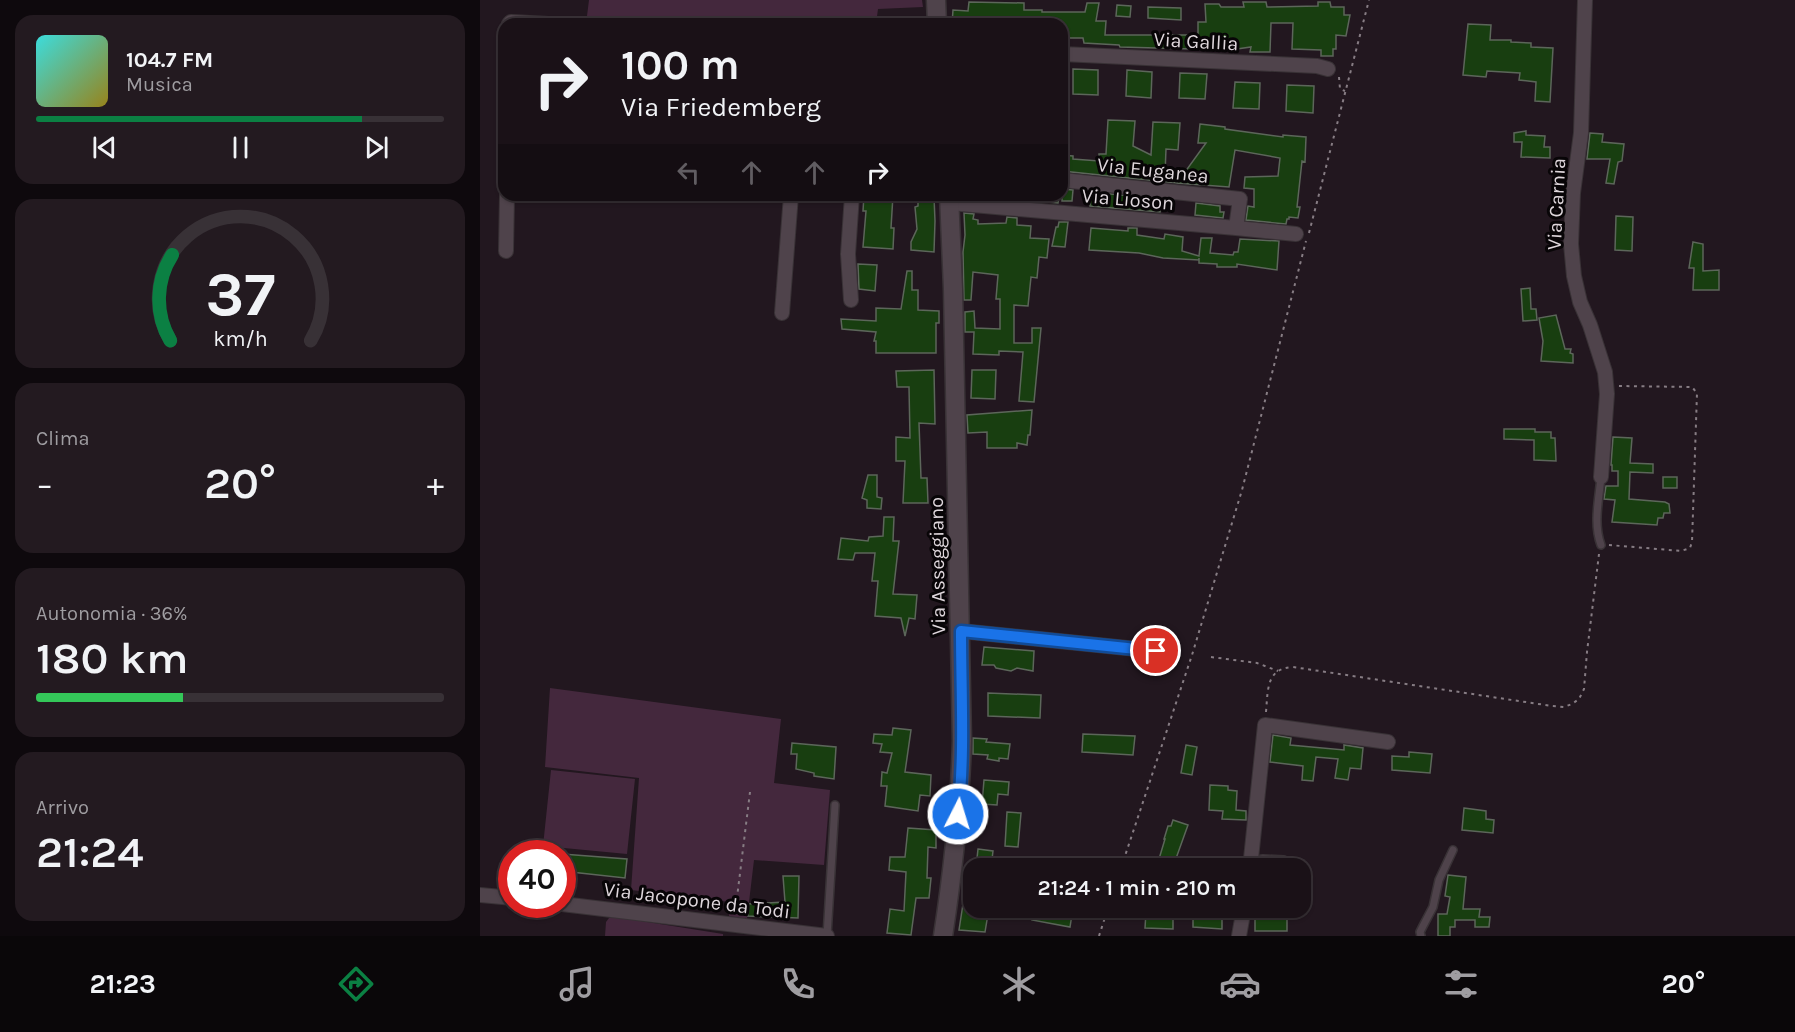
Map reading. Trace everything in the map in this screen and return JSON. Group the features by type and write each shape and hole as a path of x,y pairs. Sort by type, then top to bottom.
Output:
{"street":[{"path":"936,0 937,18"},
{"name":"Via Carnia","path":"1585,0 1581,133 1573,194 1571,244 1574,276 1580,302 1605,372 1601,477"},
{"name":"Via Gallia","path":"1068,54 1317,66 1329,69"},
{"name":"Via Euganea","path":"1068,181 1240,199 1236,228"},
{"path":"506,251 507,201"},
{"path":"782,313 791,201"},
{"path":"851,300 848,254 852,201"},
{"name":"Via Asseggiano","path":"943,936 952,882 961,792 961,631 950,201"},
{"name":"Via Lioson","path":"970,201 1296,234"},
{"path":"961,631 1156,651"},
{"path":"1251,858 1265,725 1388,742"},
{"path":"480,894 498,896"},
{"name":"Via Jacopone da Todi","path":"576,906 827,936"},
{"path":"1239,936 1242,918"}],"lane":[{"path":"1601,477 1597,520 1597,535 1601,545"},
{"path":"827,936 835,805"},
{"path":"1421,936 1420,932 1433,908 1439,880 1453,850"}],"path":[{"path":"1124,858 1192,655 1242,490 1369,0"},
{"path":"1329,69 1338,75 1340,89 1345,92"},
{"path":"1265,725 1268,688 1272,677 1278,671 1293,667 1552,706 1564,707 1579,699 1584,689 1601,545 1681,550 1690,548 1692,542 1697,393 1692,387 1606,386"},
{"path":"1211,657 1257,663 1278,671"},
{"path":"735,917 750,792"},
{"path":"1100,936 1105,918"}],"shaded area":[{"path":"589,0 922,0 923,7 878,9 877,18 587,18"},
{"path":"550,688 781,719 774,783 830,790 824,865 754,860 747,919 729,916 730,902 631,890 639,778 545,767"},
{"path":"551,770 635,779 627,854 576,849 576,840 544,840"},
{"path":"616,917 723,934 723,936 605,936 606,922 609,918"}],"building":[{"path":"969,2 1024,3 1024,10 1042,10 1042,12 1085,12 1087,3 1099,3 1096,21 1106,21 1105,35 1198,35 1198,22 1206,22 1205,4 1244,7 1243,2 1266,2 1267,7 1318,6 1318,2 1330,2 1331,7 1344,7 1344,15 1350,15 1346,36 1336,35 1336,49 1333,49 1333,56 1321,56 1321,50 1292,49 1293,23 1271,23 1270,52 1250,52 1251,47 1230,50 1120,47 1119,45 1084,43 1083,38 1068,38 1068,18 952,18 953,10 968,11"},
{"path":"1117,5 1131,6 1130,17 1116,16"},
{"path":"1148,7 1181,8 1181,20 1148,18"},
{"path":"1468,24 1491,25 1490,40 1511,40 1511,42 1531,43 1531,47 1553,48 1550,102 1535,101 1536,82 1519,80 1520,73 1487,71 1486,77 1463,75"},
{"path":"1073,69 1098,70 1098,95 1073,94"},
{"path":"1127,70 1152,72 1151,98 1126,96"},
{"path":"1180,73 1207,74 1205,99 1179,98"},
{"path":"1235,82 1260,83 1259,109 1233,108"},
{"path":"1287,85 1314,86 1313,113 1286,111"},
{"path":"1108,120 1135,121 1133,146 1151,155 1153,122 1180,123 1178,150 1166,149 1165,174 1177,175 1177,183 1068,172 1068,156 1073,156 1073,159 1099,161 1099,154 1106,154"},
{"path":"1200,124 1283,137 1283,135 1306,137 1305,162 1302,161 1297,207 1300,207 1298,218 1289,217 1286,224 1246,220 1248,206 1254,207 1254,189 1244,188 1245,177 1278,176 1280,158 1235,150 1229,187 1177,183 1206,143 1198,143"},
{"path":"1526,131 1526,135 1545,136 1544,147 1550,147 1550,158 1521,157 1522,142 1514,142 1514,133"},
{"path":"1590,133 1603,134 1602,142 1624,144 1622,161 1618,162 1614,184 1606,183 1610,159 1587,159"},
{"path":"1068,190 1073,190 1072,201 1068,201"},
{"path":"1091,192 1160,199 1160,212 1090,206"},
{"path":"864,201 893,201 891,228 894,228 893,249 863,247 866,211 863,211"},
{"path":"918,201 934,201 934,252 911,250 911,242 917,229 915,207 918,206"},
{"path":"1033,201 1058,201 1058,203"},
{"path":"1196,203 1220,206 1220,212 1224,212 1223,218 1195,215"},
{"path":"964,213 974,214 973,219 978,220 978,224 1006,223 1007,217 1017,218 1017,225 1031,226 1030,238 1049,239 1047,258 1039,257 1037,278 1031,277 1028,306 1014,305 1014,343 1032,343 1032,328 1041,328 1034,402 1019,401 1023,352 999,351 999,355 973,354 974,332 965,332 965,312 974,311 975,328 1000,329 1000,299 996,299 998,275 973,272 971,300 964,300"},
{"path":"1616,216 1633,217 1632,251 1615,250"},
{"path":"1059,222 1068,222 1065,247 1052,246"},
{"path":"1091,228 1128,231 1128,228 1137,228 1137,235 1164,239 1165,234 1183,237 1182,251 1199,256 1201,238 1212,238 1210,253 1233,255 1234,252 1238,252 1240,239 1279,241 1277,270 1237,264 1237,267 1217,267 1217,264 1199,263 1199,260 1089,250"},
{"path":"1693,242 1703,244 1703,271 1719,270 1719,290 1693,290 1694,268 1689,268"},
{"path":"858,264 877,265 875,291 859,289"},
{"path":"907,271 912,271 912,290 918,290 918,310 939,311 939,323 936,323 936,353 876,353 876,341 874,341 876,332 842,329 841,319 876,321 876,308 901,309"},
{"path":"1530,288 1531,309 1536,309 1537,320 1523,321 1521,289"},
{"path":"1556,315 1565,349 1571,349 1570,353 1573,354 1573,363 1541,361 1543,341 1539,318"},
{"path":"934,370 935,424 919,423 921,478 927,478 928,503 903,503 905,461 896,461 896,437 910,438 909,387 897,387 896,371"},
{"path":"972,370 996,370 995,399 971,398"},
{"path":"1032,410 1027,445 1017,443 1017,448 987,448 987,432 968,433 967,415"},
{"path":"1504,429 1535,429 1535,432 1551,432 1551,438 1555,438 1556,461 1534,460 1534,440 1504,439"},
{"path":"1613,437 1632,438 1630,463 1653,464 1653,473 1630,472 1629,499 1669,504 1670,513 1664,513 1663,518 1658,518 1657,525 1612,522 1615,500 1604,499 1606,486 1618,486 1618,471 1612,471 1611,465"},
{"path":"868,475 877,475 877,497 882,498 881,509 867,508 867,500 862,498"},
{"path":"1663,477 1677,477 1677,488 1663,488"},
{"path":"884,517 894,517 893,541 899,541 893,594 917,595 915,619 909,618 905,636 901,618 875,616 878,581 872,581 875,553 855,553 853,560 838,559 841,538 868,541 869,537 883,536"},
{"path":"984,647 1034,651 1033,671 1017,668 1011,671 996,668 994,665 982,665"},
{"path":"988,693 1041,695 1040,718 988,716"},
{"path":"893,728 911,730 905,772 931,775 930,796 920,795 918,811 885,806 887,786 881,786 882,772 887,773 892,753 880,752 882,744 873,743 874,734 892,735"},
{"path":"1083,734 1135,736 1133,755 1082,752"},
{"path":"1273,735 1291,738 1290,745 1344,750 1344,745 1363,748 1361,769 1350,768 1348,780 1335,778 1338,759 1316,757 1313,781 1302,780 1303,766 1270,762"},
{"path":"973,738 987,739 986,742 1010,744 1008,759 999,758 999,761 987,759 988,755 973,754"},
{"path":"792,743 836,747 834,779 814,776 814,773 796,769 797,754 791,754"},
{"path":"1186,745 1197,747 1192,775 1181,773"},
{"path":"1409,752 1432,754 1430,773 1392,770 1392,756 1409,757"},
{"path":"984,780 1009,782 1008,795 998,794 997,805 982,804"},
{"path":"1210,785 1228,786 1228,790 1237,791 1236,810 1246,811 1246,820 1222,819 1223,811 1209,810"},
{"path":"1464,808 1486,811 1486,819 1494,820 1493,833 1462,830"},
{"path":"1007,812 1021,813 1018,847 1005,846"},
{"path":"1173,820 1188,825 1176,858 1159,858 1168,826 1171,826"},
{"path":"908,828 936,830 936,848 928,847 927,878 931,878 929,898 916,898 911,935 887,933 890,909 904,911 906,872 889,870 890,857 905,857"},
{"path":"978,849 993,851 992,858 977,858"},
{"path":"576,855 627,859 625,878 576,873"},
{"path":"1448,875 1466,877 1463,909 1480,909 1479,917 1490,917 1489,927 1475,927 1475,920 1455,920 1455,927 1450,927 1450,936 1438,936 1438,914 1447,914 1450,897 1445,896"},
{"path":"783,876 799,876 798,918 748,916 749,904 785,902"},
{"path":"963,904 963,918 987,918 985,932 959,930"},
{"path":"1032,918 1071,918 1070,927 1032,920"},
{"path":"1146,918 1173,918 1173,929 1145,928"},
{"path":"1193,918 1222,918 1222,929 1193,927"},
{"path":"1255,918 1287,918 1287,931 1255,931"}],"route":[{"path":"958,814 962,741 961,631 1156,651"}]}
